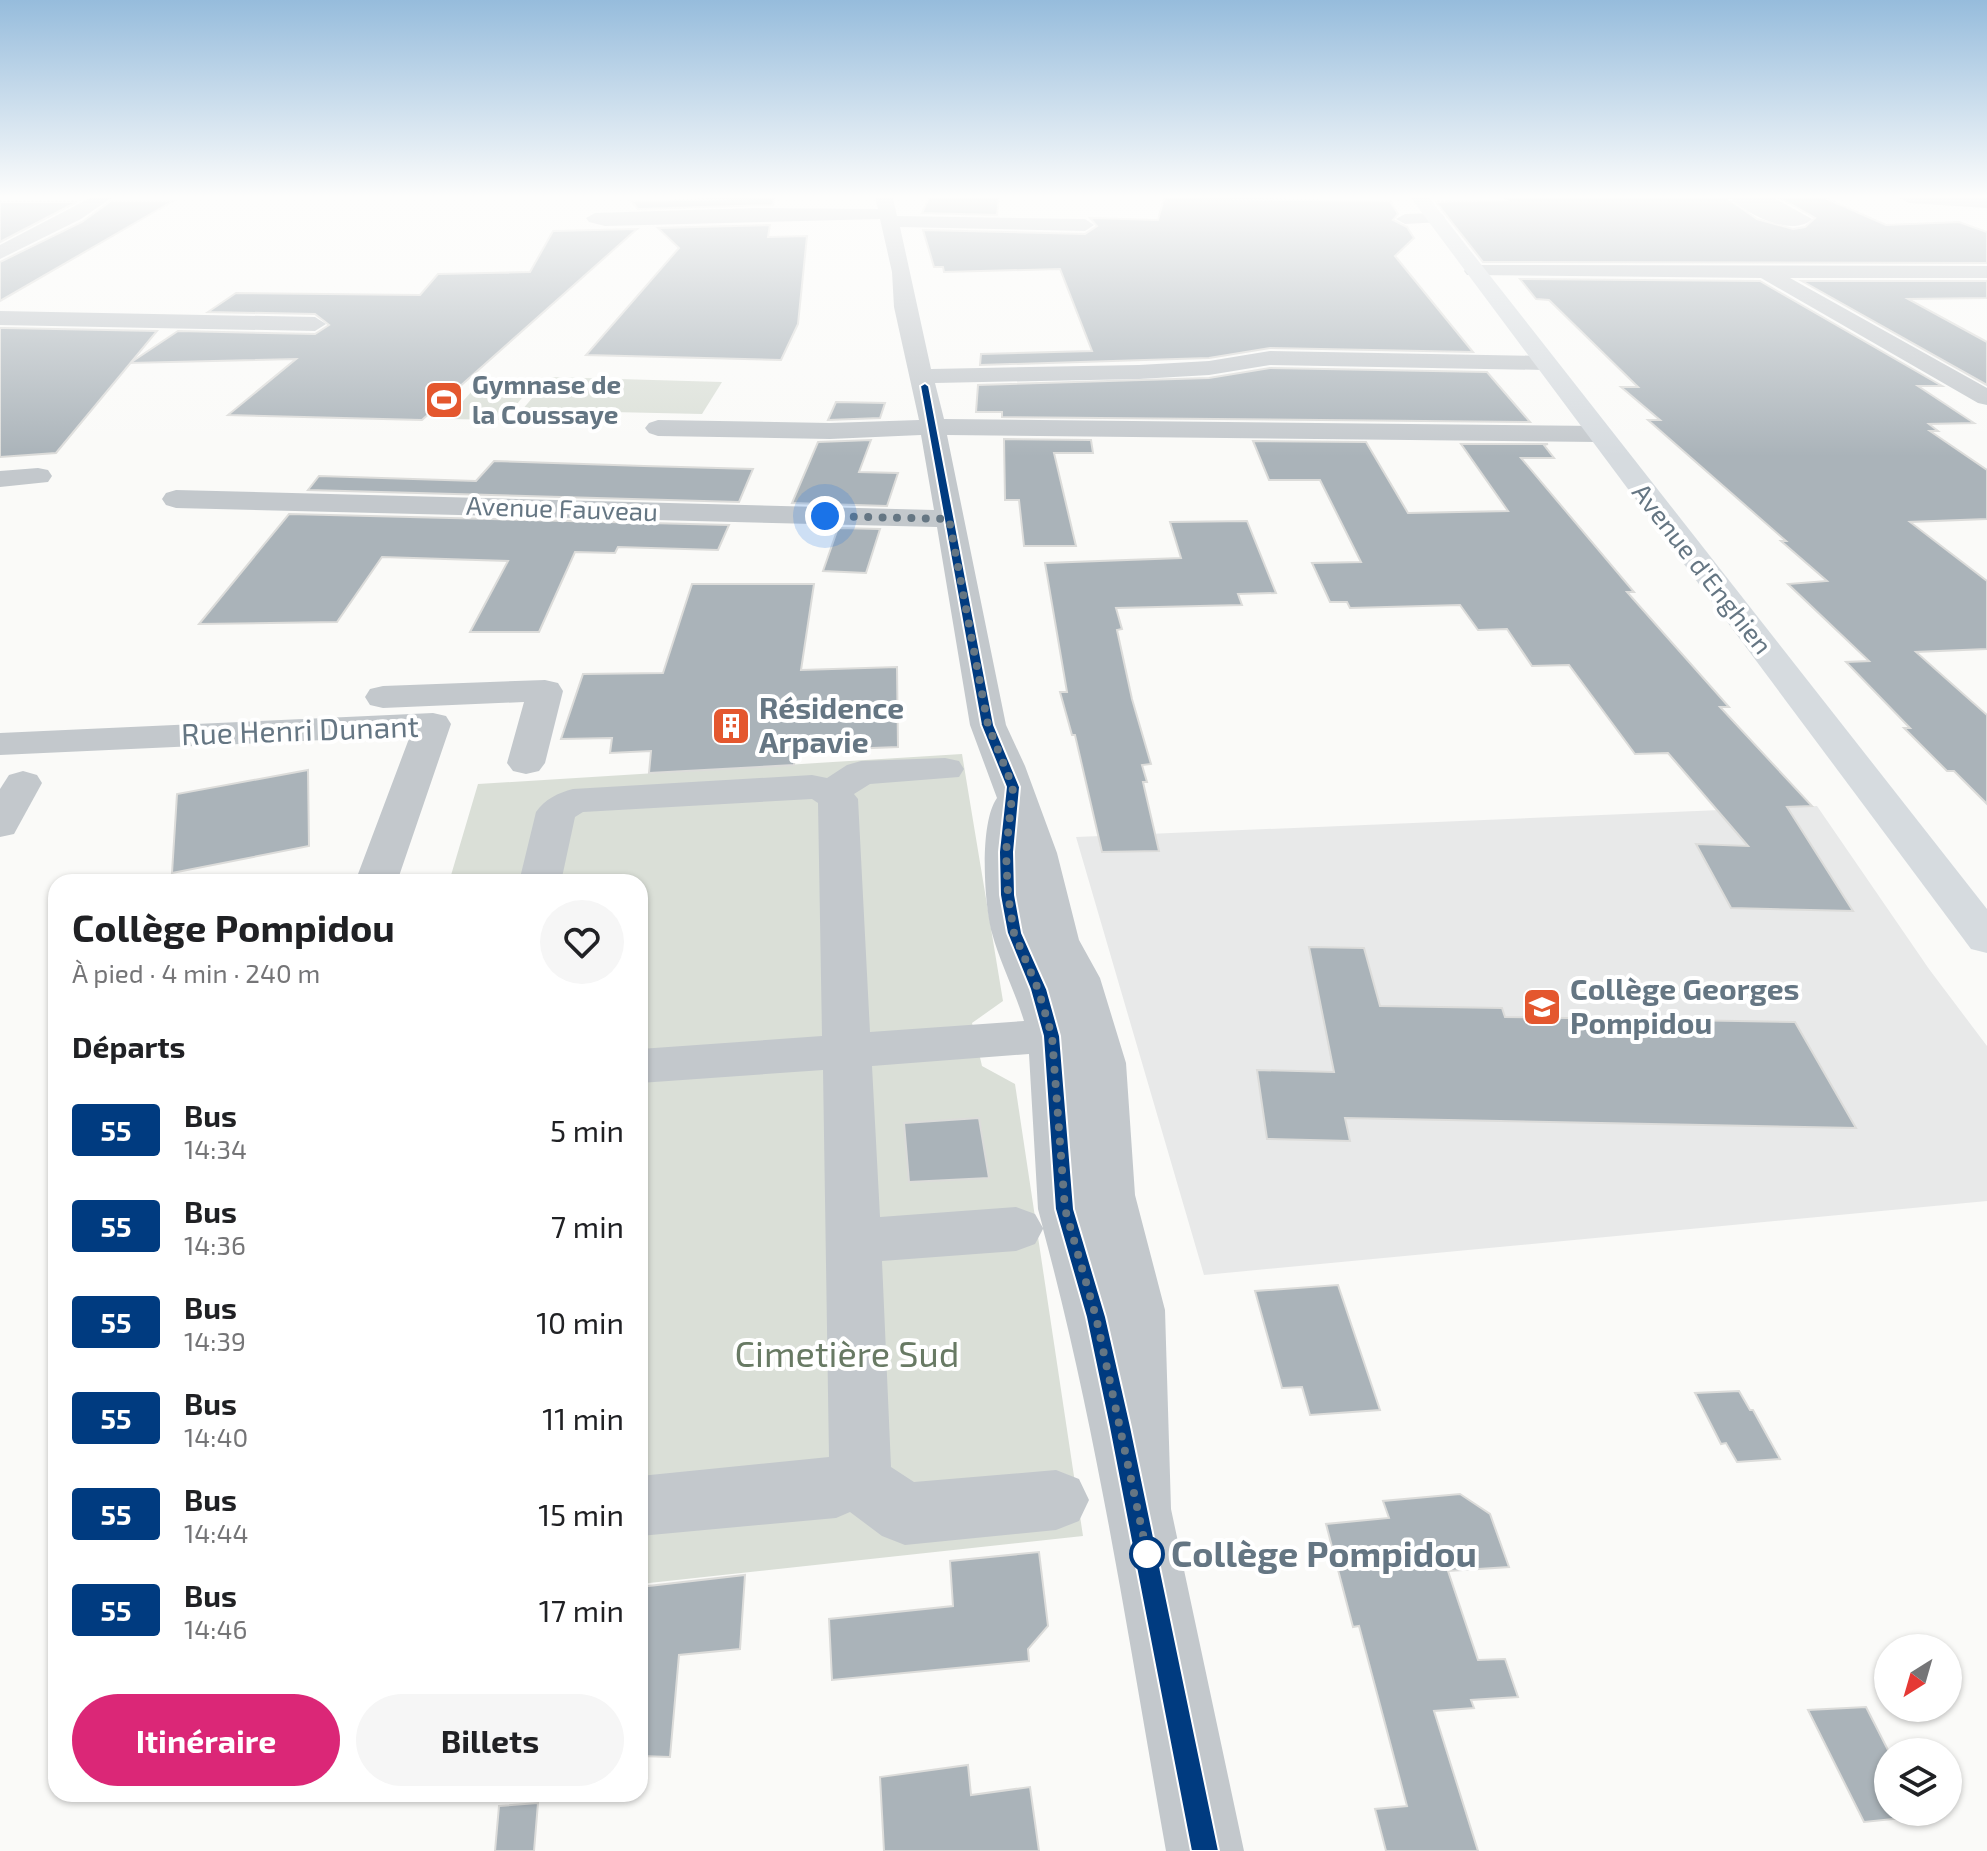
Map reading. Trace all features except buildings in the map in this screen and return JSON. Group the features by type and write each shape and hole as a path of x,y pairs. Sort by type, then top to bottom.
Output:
{"main road":[{"name":"Avenue d'Enghien","path":"1484,284 1987,939"}],"street":[{"path":"903,284 905,307 933,427 988,725 1036,853 1057,940 1077,978 1101,1063 1108,1195 1136,1310 1138,1509"},
{"path":"1787,284 1987,398"},
{"path":"0,318 315,324"},
{"path":"81,342 137,335 244,332"},
{"path":"924,381 1167,371 1270,358 1545,363"},
{"path":"658,428 830,431 933,427 1599,434"},
{"path":"0,479 38,476"},
{"name":"Avenue Fauveau","path":"176,499 949,519"},
{"path":"114,739 127,717 243,703 545,691 526,763"},
{"name":"Rue Henri Dunant","path":"0,744 433,724 379,874"},
{"path":"831,792 861,773 945,769"},
{"path":"0,825 23,783"},
{"path":"542,874 556,812 573,801 812,787 831,792 838,799 861,1464 853,1477 836,1488 648,1505"},
{"path":"1013,787 1006,852 1014,933 1038,989 1052,1036 1065,1209 1096,1317 1138,1509 1205,1851"},
{"path":"648,1065 1052,1036"},
{"path":"854,1241 1016,1229"},
{"path":"853,1477 905,1514 1056,1500"}],"shaded area":[{"name":"Collège Georges Pompidou","path":"1817,806 1929,969 1987,1046 1987,1201 1204,1275 1076,837"}],"green space":[{"path":"550,377 722,382 702,414 522,410"},
{"path":"481,381 535,382 504,420 447,419"},
{"name":"Cimetière Sud","path":"962,754 1003,1001 972,1023 982,1066 1015,1084 1083,1536 648,1583 648,874 451,874 478,784"}],"bus line":[{"name":"55","path":"925,386 988,725 1013,787 1006,852 1008,895 1014,933 1038,989 1052,1036 1065,1209 1096,1317 1138,1509 1205,1851"}],"place":[{"name":"Gymnase de la Coussaye","path":"444,400"},
{"name":"Résidence Arpavie","path":"731,726"},
{"name":"Collège Georges Pompidou","path":"1542,1007"},
{"name":"Collège Pompidou","path":"1147,1554"}],"route":[{"path":"825,516 949,519 988,725 1013,787 1006,852 1008,895 1014,933 1038,989 1052,1036 1065,1209 1096,1317 1150,1567 1147,1554"}]}
